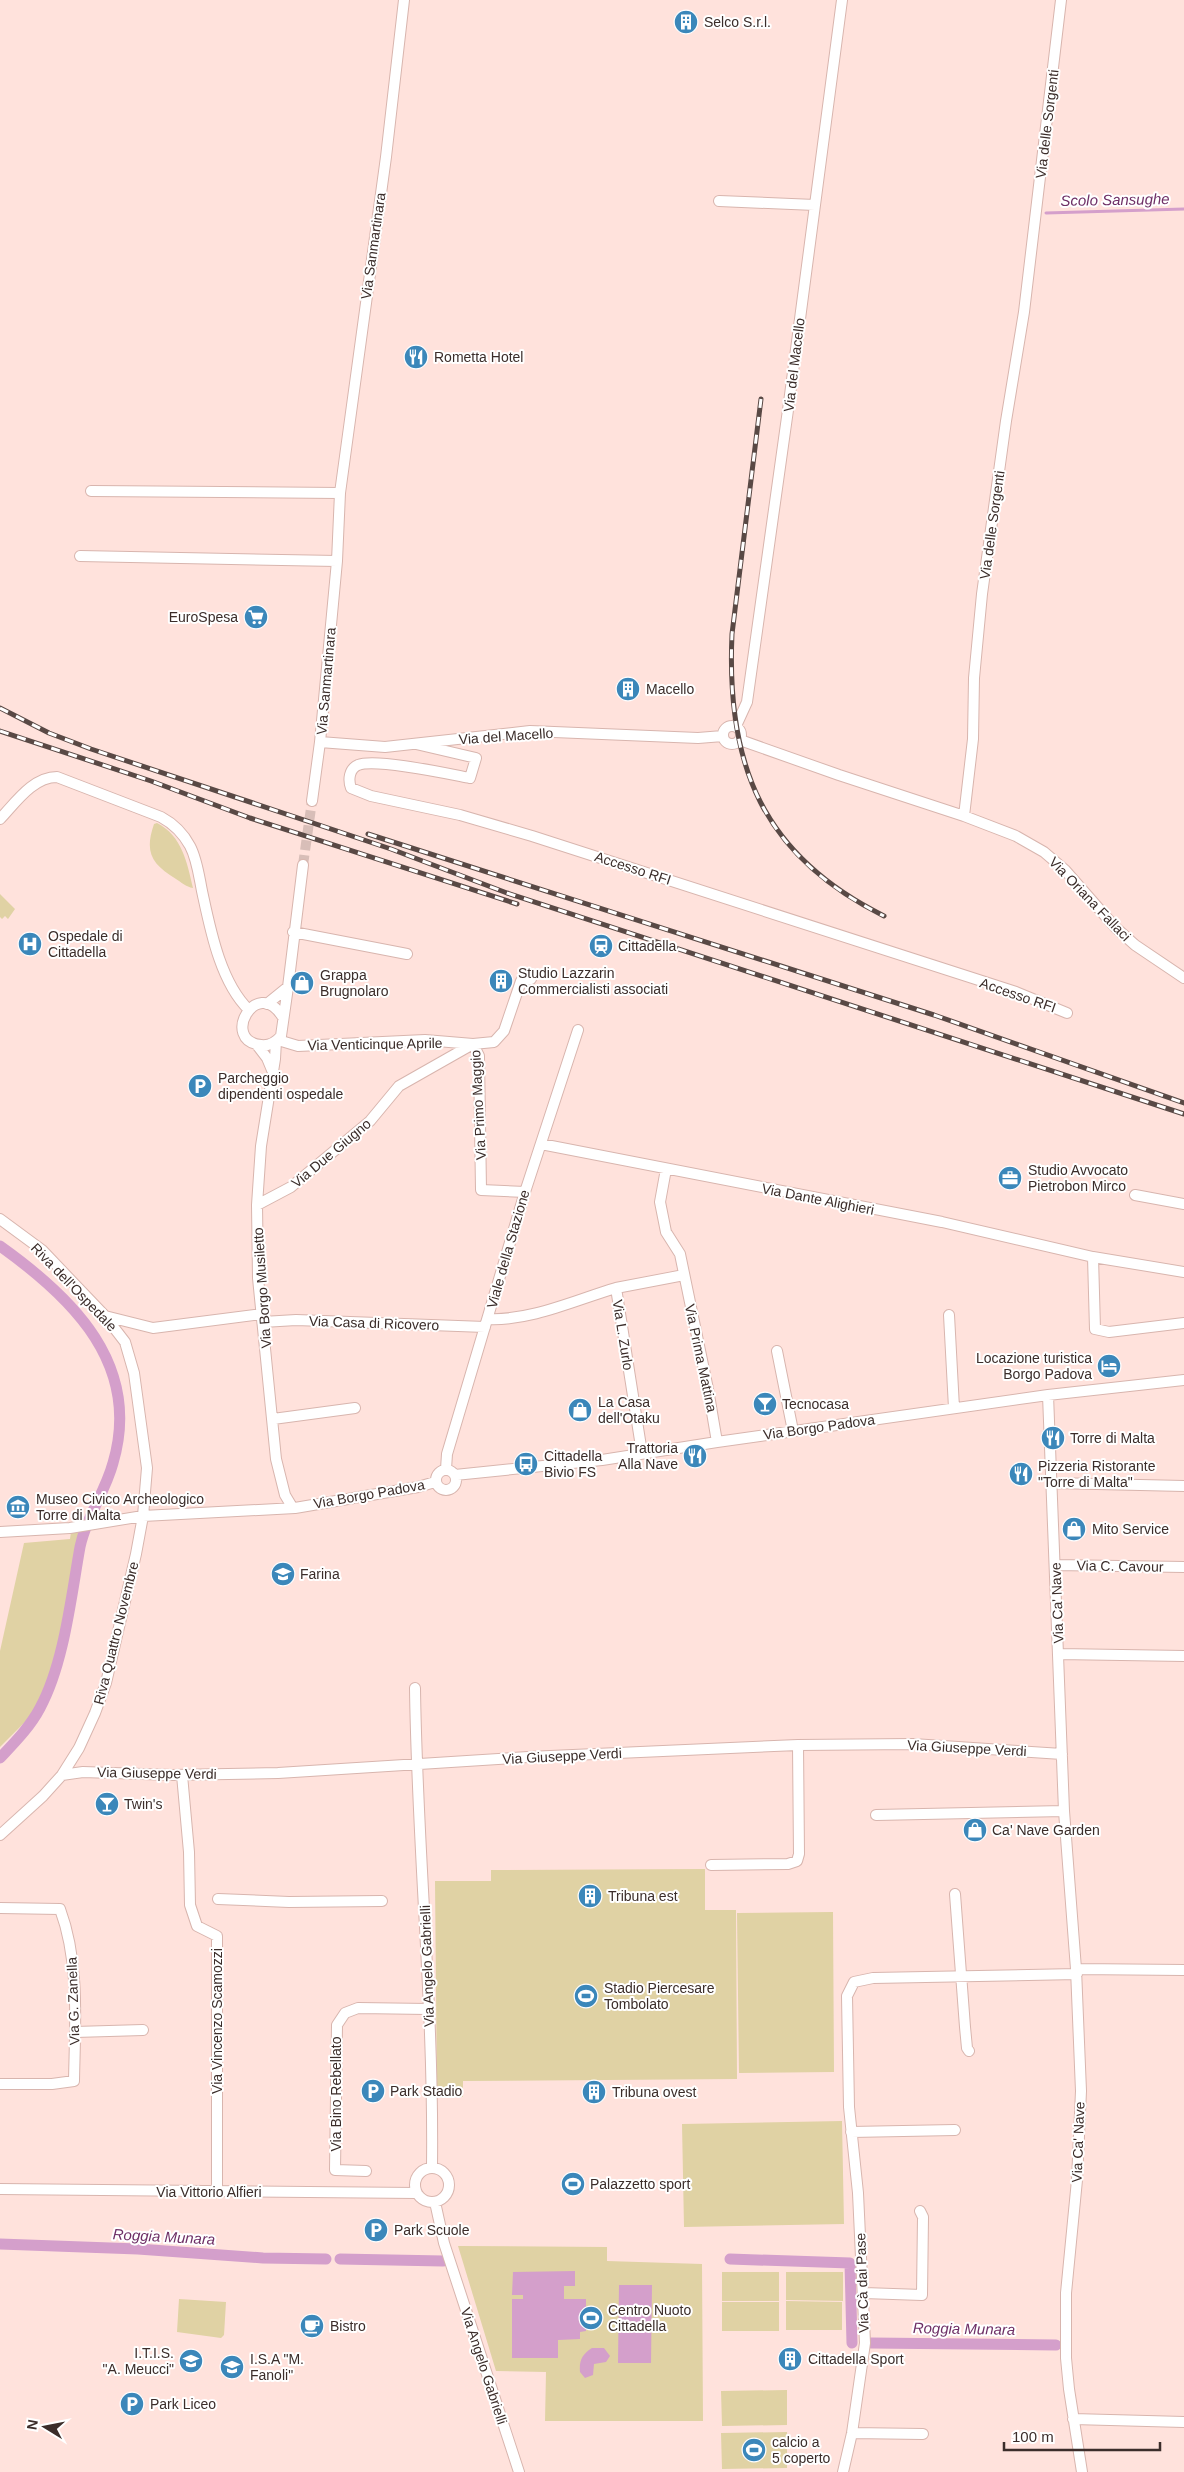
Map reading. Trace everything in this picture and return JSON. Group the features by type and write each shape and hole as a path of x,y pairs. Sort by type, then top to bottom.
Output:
{"street":[{"name":"Via Sanmartinara","path":"312,801 320,742 337,561 340,492 386,157 404,0"},
{"name":"Via del Macello","path":"740,740 732,744 726,742 723,736 726,727 736,726 747,702 842,0"},
{"name":"Via delle Sorgenti","path":"964,816 973,740 974,678 982,594 1006,421 1024,312 1061,0"},
{"path":"719,202 814,205"},
{"path":"91,491 340,492"},
{"path":"80,556 337,561"},
{"path":"736,726 740,731 740,740 964,816"},
{"name":"Via del Macello","path":"320,742 385,747 530,731 698,738 723,736"},
{"name":"Accesso RFI","path":"416,744 474,758 476,760 470,778 434,771 369,763 356,766 352,770 349,782 351,788 357,792 460,815 532,836 1016,992 1068,1013"},
{"path":"0,819 38,782 46,777 57,777 161,817 171,823 181,832 191,848 215,945 234,992 249,1010"},
{"name":"Via Oriana Fallaci","path":"964,816 1016,836 1044,852 1065,870 1115,926 1135,945 1184,978"},
{"path":"282,1016 288,987 293,932 303,865"},
{"path":"293,932 407,954"},
{"name":"Via Primo Maggio","path":"525,1192 481,1190 479,1056 473,1044 494,1042 504,1032 521,981 531,979"},
{"path":"272,1070 267,1058 244,1033 243,1021 249,1010 254,1006 267,1004 288,987"},
{"path":"257,1045 270,1044 277,1040 284,1026 279,1011 267,1004"},
{"name":"Viale della Stazione","path":"451,1472 447,1454 490,1321 525,1192 578,1030"},
{"name":"Via Venticinque Aprile","path":"277,1040 298,1046 425,1040 473,1044"},
{"name":"Via Borgo Musiletto","path":"277,1040 260,1146 257,1205 262,1318 276,1459 284,1495 290,1505"},
{"name":"Via Due Giugno","path":"257,1205 291,1187 370,1121 399,1086 473,1044"},
{"name":"Via Dante Alighieri","path":"542,1144 942,1222 1093,1257 1184,1272"},
{"name":"Via Prima Mattina","path":"666,1169 662,1190 662,1209 666,1232 680,1254 717,1442"},
{"path":"1135,1195 1184,1204"},
{"name":"Riva dell'Ospedale","path":"0,1219 42,1250 106,1316 126,1342 134,1373 147,1468 143,1516"},
{"path":"1093,1257 1095,1329 1109,1332 1184,1323"},
{"path":"616,1288 684,1275"},
{"name":"Via L. Zurlo","path":"490,1321 541,1312 616,1288 642,1453"},
{"name":"Via Casa di Ricovero","path":"106,1316 153,1328 262,1318 296,1320 490,1321"},
{"path":"949,1316 954,1408"},
{"path":"777,1351 793,1431"},
{"name":"Via Borgo Padova","path":"436,1482 439,1472 602,1460 1048,1395 1184,1380"},
{"name":"Via Ca' Nave","path":"1048,1395 1053,1483 1064,1811 1076,1972 1080,2138 1066,2293 1066,2358 1073,2419 1082,2472"},
{"path":"273,1418 355,1408"},
{"name":"Via Borgo Padova","path":"436,1482 440,1488 451,1489 455,1483 451,1472"},
{"name":"Via Borgo Padova","path":"0,1532 70,1528 143,1516 268,1510 303,1506 418,1487 436,1482"},
{"path":"1053,1483 1184,1486"},
{"name":"Via Borgo Padova","path":"268,1510 290,1505 303,1506"},
{"name":"Riva Quattro Novembre","path":"0,1835 43,1796 62,1775 79,1748 106,1682 143,1516"},
{"name":"Via C. Cavour","path":"1055,1565 1184,1567"},
{"path":"1059,1654 1184,1656"},
{"name":"Via Angelo Gabrielli","path":"415,1688 416,1764 433,2102 432,2167"},
{"name":"Via Giuseppe Verdi","path":"62,1775 82,1772 182,1775 278,1773 416,1764 798,1745 913,1744 1062,1754"},
{"path":"711,1865 788,1864 797,1861 799,1854 798,1745"},
{"name":"Via Vincenzo Scamozzi","path":"182,1775 192,1912 197,1926 217,1936 217,2192"},
{"path":"876,1815 1064,1811"},
{"path":"955,1894 965,2028 969,2051"},
{"path":"218,1899 289,1902 382,1901"},
{"name":"Via G. Zanella","path":"0,1908 60,1910 69,1932 73,1971 75,2032 74,2080 52,2084 0,2084"},
{"name":"Via Cà dai Pase","path":"844,2472 852,2433 865,2343 864,2293 852,2132 847,1996 854,1982 873,1978 1184,1970"},
{"name":"Via Bino Rebellato","path":"366,2171 335,2170 336,2025 346,2013 358,2008 428,2009"},
{"path":"75,2032 143,2030"},
{"path":"852,2132 955,2130"},
{"path":"432,2167 444,2172 450,2183 448,2193 435,2202 425,2200 417,2193 415,2182 417,2176 426,2168 432,2167"},
{"name":"Via Vittorio Alfieri","path":"0,2189 417,2193"},
{"name":"Via Angelo Gabrielli","path":"435,2202 444,2243 519,2472"},
{"path":"864,2293 922,2295 923,2218 920,2211"},
{"path":"1073,2419 1184,2422"},
{"path":"852,2433 923,2434"}],"shaded area":[{"path":"157,823 165,828 178,842 186,859 193,888 186,886 168,874 152,857 150,850 151,834 154,824"},
{"path":"0,894 15,909 8,919 5,916 2,919 0,917"},
{"path":"79,1530 57,1653 46,1690 29,1718 0,1747 0,1651 24,1543 70,1539 71,1532"},
{"name":"Stadio Piercesare Tombolato","path":"705,1869 705,1910 736,1910 737,2079 463,2081 463,2097 437,2097 435,1881 491,1881 491,1870"},
{"path":"833,1912 834,2072 739,2073 737,1913"},
{"path":"842,2121 844,2224 684,2227 682,2124"},
{"name":"Centro Nuoto Cittadella","path":"458,2246 607,2247 607,2261 702,2264 703,2421 545,2421 546,2372 496,2371"},
{"path":"575,2271 575,2286 564,2286 564,2299 586,2299 586,2331 580,2332 580,2339 558,2340 558,2358 512,2358 512,2299 523,2299 523,2295 512,2295 513,2272"},
{"path":"722,2272 779,2272 779,2301 722,2301"},
{"path":"786,2272 843,2272 843,2301 786,2300"},
{"path":"619,2285 652,2285 651,2363 618,2363"},
{"path":"179,2299 226,2302 224,2335 221,2338 177,2332"},
{"path":"786,2301 842,2302 842,2330 786,2330"},
{"path":"722,2302 779,2302 779,2331 722,2331"},
{"path":"592,2348 604,2348 610,2356 606,2362 594,2364 593,2375 585,2378 580,2372 580,2364 584,2355"},
{"name":"calcio a 5 coperto","path":"787,2390 787,2425 722,2426 721,2391"},
{"name":"calcio a 5 coperto","path":"787,2432 787,2468 722,2469 721,2433"}],"waterway":[{"name":"Scolo Sansughe","path":"1046,213 1184,209"},
{"path":"0,1246 53,1288 95,1337 109,1365 118,1395 119,1428 110,1474 91,1515 80,1547 66,1630 55,1671 40,1708 32,1722 0,1758"},
{"name":"Roggia Munara","path":"0,2244 138,2249 263,2258 326,2259"},
{"name":"Roggia Munara","path":"340,2259 443,2261"},
{"name":"Roggia Munara","path":"730,2259 850,2263 852,2343"},
{"name":"Roggia Munara","path":"871,2343 1056,2345"}],"tunnel":[{"path":"303,865 312,801"}],"railway":[{"path":"761,399 732,634 732,682 736,725 746,765 760,802 781,835 808,865 842,892 884,916"},
{"path":"0,708 49,733 91,749 391,849 507,893 1184,1114"},
{"path":"0,731 151,781 250,818 517,904"},
{"path":"368,834 934,1015 1184,1103"}],"place":[{"name":"Selco S.r.l.","path":"686,22"},
{"name":"Rometta Hotel","path":"416,357"},
{"name":"EuroSpesa","path":"256,617"},
{"name":"Macello","path":"628,689"},
{"name":"Ospedale di Cittadella","path":"30,944"},
{"name":"Cittadella","path":"601,946"},
{"name":"Studio Lazzarin Commercialisti associati","path":"501,981"},
{"name":"Grappa Brugnolaro","path":"302,983"},
{"name":"Parcheggio dipendenti ospedale","path":"200,1086"},
{"name":"Studio Avvocato Pietrobon Mirco","path":"1010,1178"},
{"name":"Locazione turistica Borgo Padova","path":"1109,1366"},
{"name":"Tecnocasa","path":"765,1404"},
{"name":"La Casa dell'Otaku","path":"580,1410"},
{"name":"Torre di Malta","path":"1053,1438"},
{"name":"Trattoria Alla Nave","path":"695,1456"},
{"name":"Cittadella Bivio FS","path":"526,1464"},
{"name":"Pizzeria Ristorante \"Torre di Malta\"","path":"1021,1474"},
{"name":"Museo Civico Archeologico Torre di Malta","path":"18,1507"},
{"name":"Mito Service","path":"1074,1529"},
{"name":"Farina","path":"283,1574"},
{"name":"Twin's","path":"107,1804"},
{"name":"Ca' Nave Garden","path":"975,1830"},
{"name":"Tribuna est","path":"590,1896"},
{"name":"Stadio Piercesare Tombolato","path":"586,1996"},
{"name":"Park Stadio","path":"373,2091"},
{"name":"Tribuna ovest","path":"594,2092"},
{"name":"Palazzetto sport","path":"573,2184"},
{"name":"Park Scuole","path":"376,2230"},
{"name":"Centro Nuoto Cittadella","path":"591,2318"},
{"name":"Bistro","path":"312,2326"},
{"name":"Cittadella Sport","path":"790,2359"},
{"name":"I.T.I.S. \"A. Meucci\"","path":"191,2361"},
{"name":"I.S.A \"M. Fanoli\"","path":"232,2367"},
{"name":"Park Liceo","path":"132,2404"},
{"name":"calcio a 5 coperto","path":"754,2450"}]}
